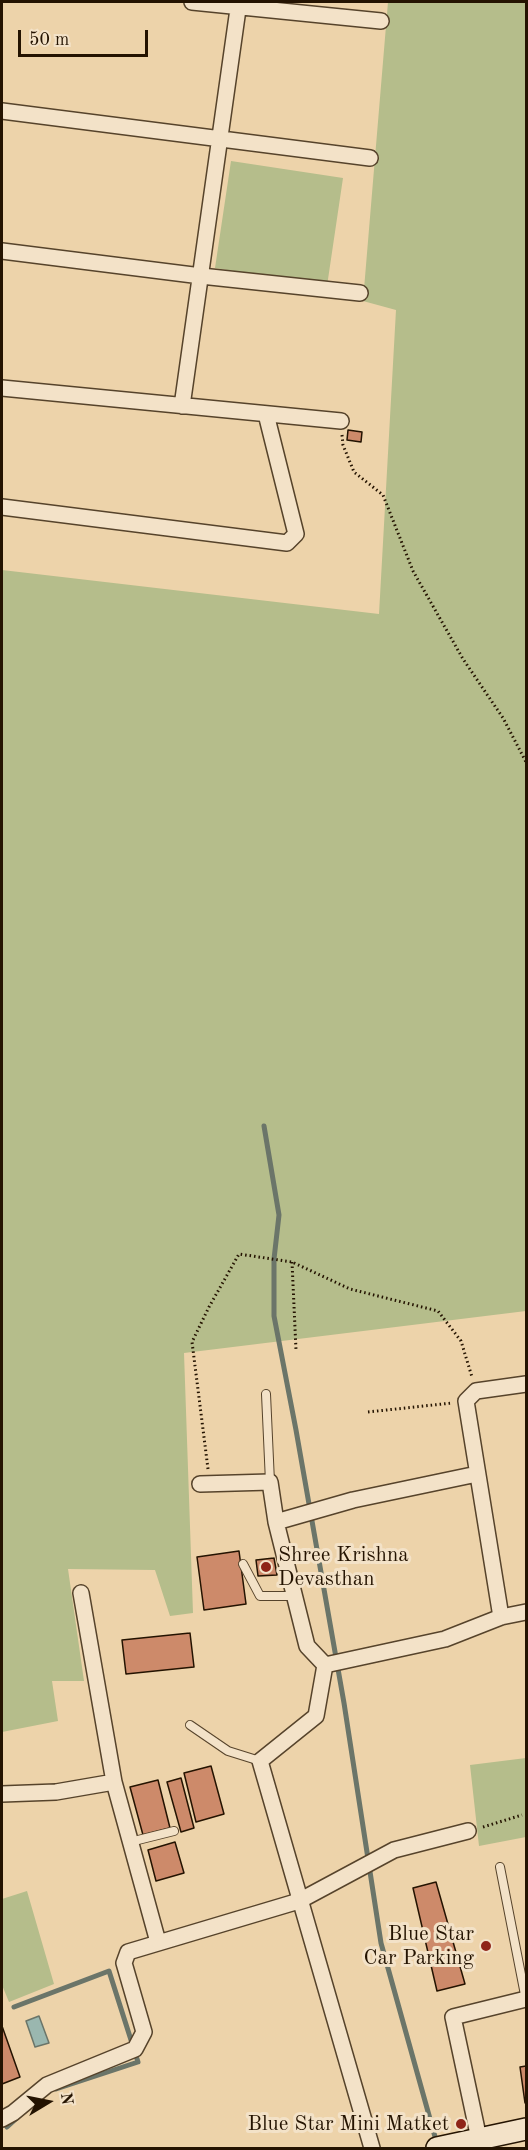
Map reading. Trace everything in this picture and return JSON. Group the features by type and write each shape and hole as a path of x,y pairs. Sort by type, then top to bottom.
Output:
{"main road":[{"path":"437,2148 526,2129"}],"street":[{"path":"192,2 239,4 381,21"},
{"path":"182,406 239,4"},
{"path":"2,111 370,158"},
{"path":"2,251 360,293"},
{"path":"2,388 341,421"},
{"path":"2,507 287,543 296,534 266,414"},
{"path":"501,1617 477,1474 471,1396 526,1384"},
{"path":"276,1522 353,1500 477,1474"},
{"path":"205,1484 270,1482 276,1522 307,1646 325,1665"},
{"path":"81,1593 114,1782 158,1942"},
{"path":"325,1665 445,1640 501,1617 526,1612"},
{"path":"325,1665 316,1716 260,1761 372,2148"},
{"path":"2,1794 56,1792 114,1782"},
{"path":"2,2119 13,2114 47,2085 135,2049 144,2032 124,1963 128,1952 299,1901 394,1850 468,1831"},
{"path":"479,2139 453,2018 526,2000"}],"lane":[{"path":"266,1394 270,1482"},
{"path":"243,1564 260,1596 295,1596"},
{"path":"190,1725 228,1751 260,1761"},
{"path":"130,1842 174,1831"},
{"path":"500,1868 526,2000"}],"path":[{"path":"341,421 343,445 354,472 383,495 413,570 463,659 503,718 526,762"},
{"path":"205,1484 192,1342 208,1306 239,1254 292,1262 350,1289 438,1311 461,1341 471,1396 368,1412"},
{"path":"292,1262 296,1350"},
{"path":"468,1831 522,1815"}],"green space":[{"path":"388,2 526,2 526,1311 184,1353 193,1613 170,1616 155,1570 68,1569 84,1681 52,1681 58,1721 2,1732 2,570 379,614 396,310 363,301"},
{"path":"231,161 343,178 327,286 215,268"},
{"path":"526,1758 526,1837 479,1846 470,1765"},
{"path":"27,1891 54,1984 9,2002 2,1985 2,1899"}],"water":[{"path":"39,2016 49,2043 35,2047 26,2021"}],"building":[{"path":"348,430 362,432 361,442 347,440"},
{"path":"239,1551 246,1604 204,1610 197,1557"},
{"name":"Shree Krishna Devasthan","path":"274,1558 277,1575 258,1576 256,1560"},
{"path":"190,1633 194,1667 126,1674 122,1640"},
{"path":"211,1766 224,1814 196,1822 184,1773"},
{"path":"181,1778 194,1828 181,1832 167,1782"},
{"path":"158,1780 170,1828 143,1835 130,1787"},
{"path":"175,1842 184,1873 156,1881 148,1850"},
{"path":"436,1882 465,1984 437,1991 413,1888"},
{"path":"2,2026 20,2077 2,2084"},
{"path":"526,2066 526,2103 525,2103 520,2067"}],"waterway":[{"path":"264,1126 279,1215 274,1259 274,1316 344,1703 381,1943 437,2144"},
{"path":"14,2007 109,1971 138,2062 56,2089"},
{"path":"7,2127 18,2117"}],"place":[{"name":"Shree Krishna Devasthan","path":"266,1567"},
{"name":"Blue Star Car Parking","path":"486,1946"},
{"name":"Blue Star Mini Matket","path":"461,2124"}]}
